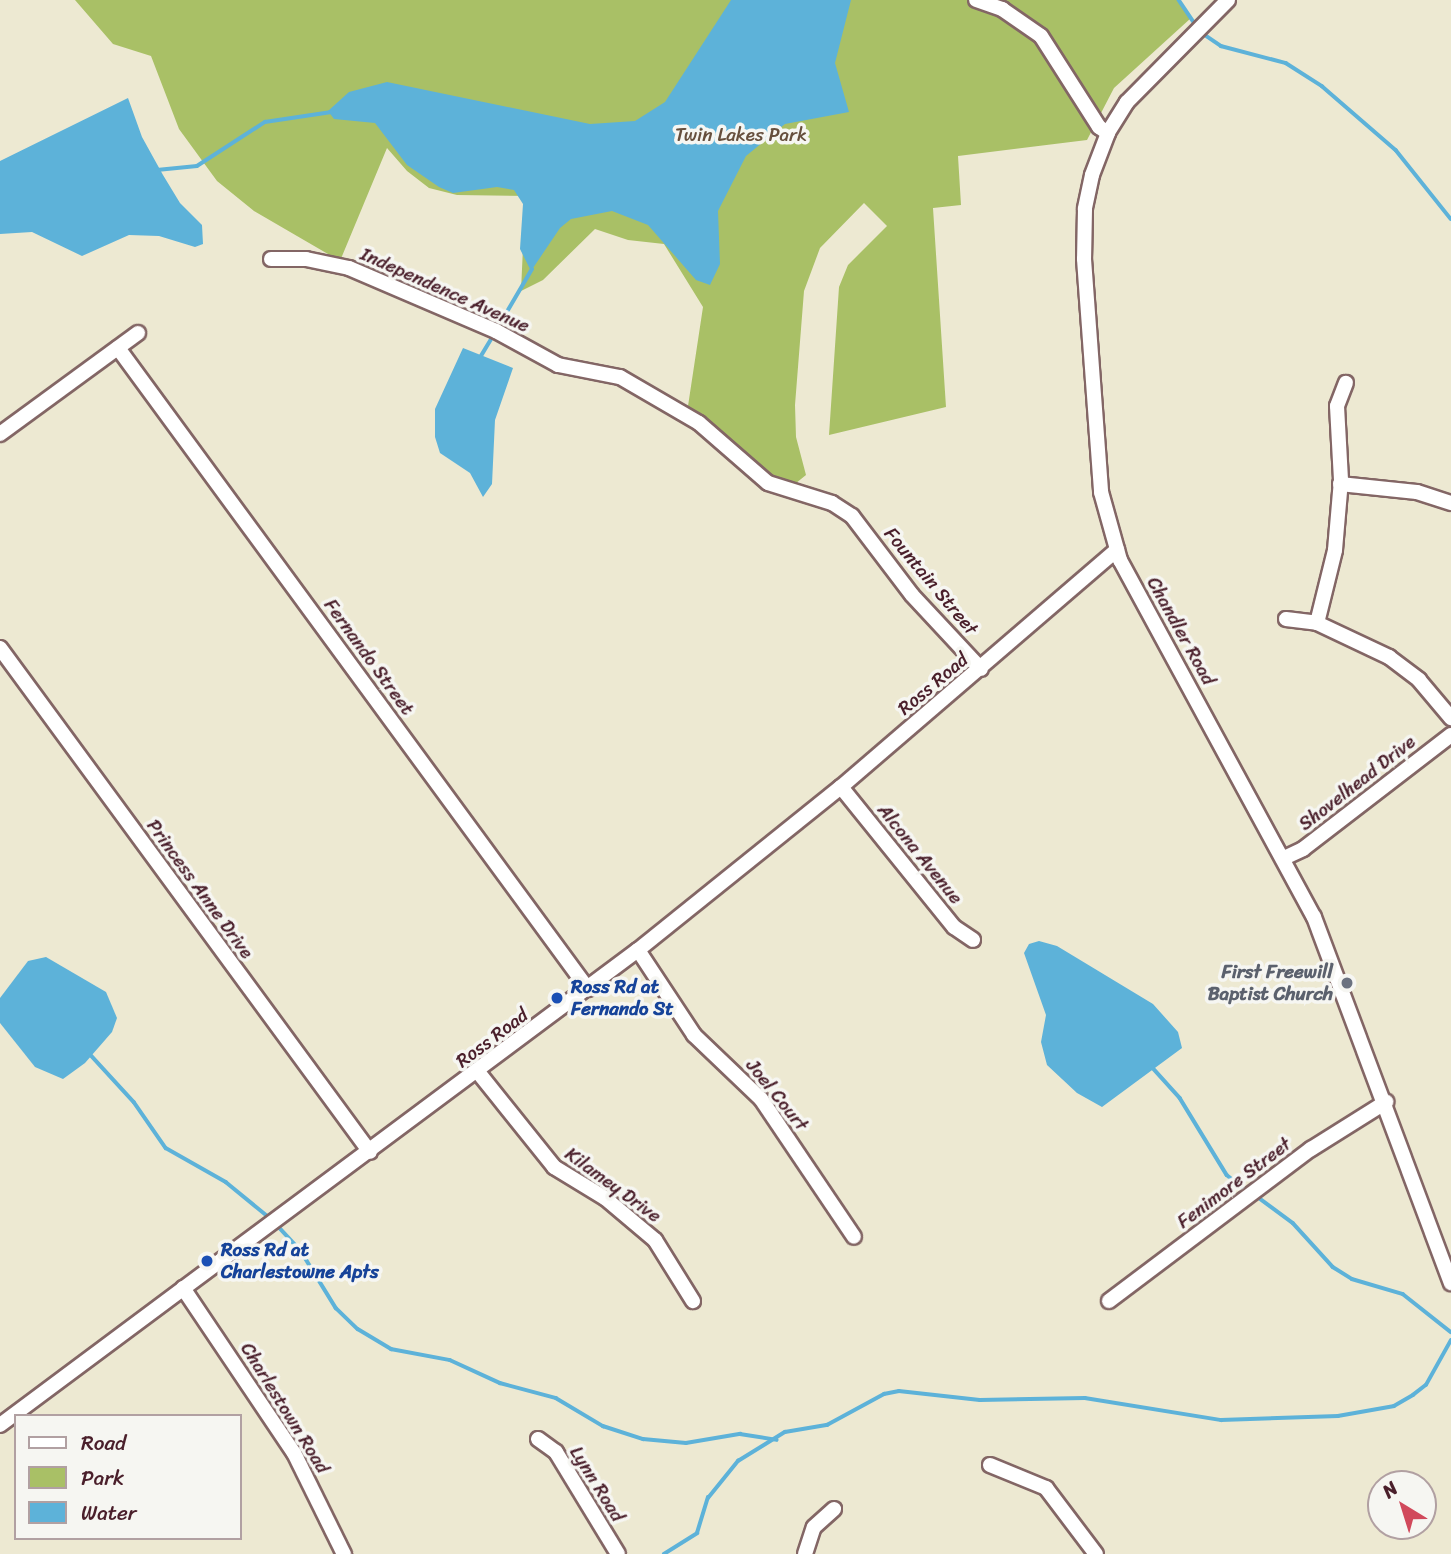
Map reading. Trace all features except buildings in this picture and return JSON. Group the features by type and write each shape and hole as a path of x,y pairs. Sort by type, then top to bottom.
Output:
{"street":[{"path":"976,0 1002,9 1028,26 1048,45 1098,127 1108,133"},
{"name":"Chandler Road","path":"1228,0 1137,90 1108,133 1088,192 1084,236 1099,471 1117,550 1314,918 1386,1102 1451,1283"},
{"name":"Independence Avenue","path":"271,260 306,259 349,268 496,331 558,365 620,377 699,423 768,483 832,503 852,516"},
{"path":"0,434 138,333"},
{"name":"Fernando Street","path":"118,348 588,989"},
{"path":"1317,623 1335,550 1340,484 1337,406 1346,383"},
{"path":"1340,484 1417,492 1451,503"},
{"name":"Fountain Street","path":"852,516 912,595 981,669"},
{"name":"Ross Road","path":"15,1414 478,1072 638,950 841,787 1117,550"},
{"path":"1286,619 1317,623 1390,657 1419,680 1451,718"},
{"name":"Princess Anne Drive","path":"0,648 370,1152"},
{"name":"Shovelhead Drive","path":"1284,858 1303,849 1451,735"},
{"name":"Alcona Avenue","path":"841,787 954,927 973,940"},
{"name":"Joel Court","path":"638,950 694,1035 761,1099 855,1237"},
{"name":"Kilamey Drive","path":"478,1072 554,1167 605,1198 655,1240 693,1301"},
{"name":"Fenimore Street","path":"1109,1301 1311,1149 1386,1102"},
{"name":"Charlestown Road","path":"183,1288 289,1444 344,1554"},
{"name":"Lynn Road","path":"538,1438 556,1452 618,1554"},
{"path":"990,1465 1046,1488 1096,1554"},
{"path":"805,1554 814,1527 834,1509"}],"green space":[{"name":"Twin Lakes Park","path":"75,0 1178,0 1191,18 1114,88 1087,140 958,156 961,205 933,208 946,407 829,435 839,287 848,265 887,226 864,203 820,248 804,291 795,405 796,437 806,475 780,496 688,406 703,307 664,244 628,240 595,229 543,280 521,291 523,247 534,196 457,195 429,188 407,171 387,148 340,261 254,211 217,181 179,129 151,56 113,44"}],"water":[{"path":"731,0 851,0 835,63 849,112 785,124 746,156 718,211 720,264 710,285 696,280 648,225 612,211 571,219 560,228 531,271 520,249 523,204 514,190 497,187 453,193 439,187 407,165 375,123 334,119 328,111 349,92 387,82 590,124 635,121 665,102"},
{"path":"128,98 142,137 163,175 180,203 202,225 203,244 195,247 159,236 129,235 82,256 32,232 0,234 0,161"},
{"path":"463,348 513,368 495,420 492,484 483,497 470,473 440,453 435,437 435,409"},
{"path":"1039,941 1057,946 1153,1004 1178,1032 1182,1048 1102,1107 1077,1093 1047,1065 1041,1042 1046,1015 1024,953 1029,944"},
{"path":"46,957 106,992 117,1018 112,1032 85,1063 63,1079 35,1067 0,1023 0,998 28,961"}],"waterway":[{"path":"1179,0 1197,27"},
{"path":"1202,33 1221,46 1286,63 1322,86 1396,150 1451,219"},
{"path":"157,170 197,166 265,122 331,112"},
{"path":"497,329 532,269"},
{"path":"481,356 493,336"},
{"path":"88,1052 134,1102 166,1148 226,1182 271,1219"},
{"path":"1152,1067 1180,1098 1227,1175 1248,1192"},
{"path":"1255,1195 1293,1223 1333,1267 1352,1279 1403,1294 1451,1332"},
{"path":"276,1224 301,1251 336,1308 358,1329 391,1349 450,1360 500,1383 556,1398 603,1426 643,1439 686,1443 740,1434 777,1440"},
{"path":"664,1554 697,1533 708,1498 738,1461 785,1432 827,1425 884,1394 899,1391 980,1400 1085,1398 1221,1420 1338,1416 1394,1406 1413,1395 1426,1385 1451,1340"}],"place":[{"name":"First Freewill Baptist Church","path":"1347,983"},
{"name":"Ross Rd at Fernando St","path":"557,998"},
{"name":"Ross Rd at Charlestowne Apts","path":"207,1261"}]}
